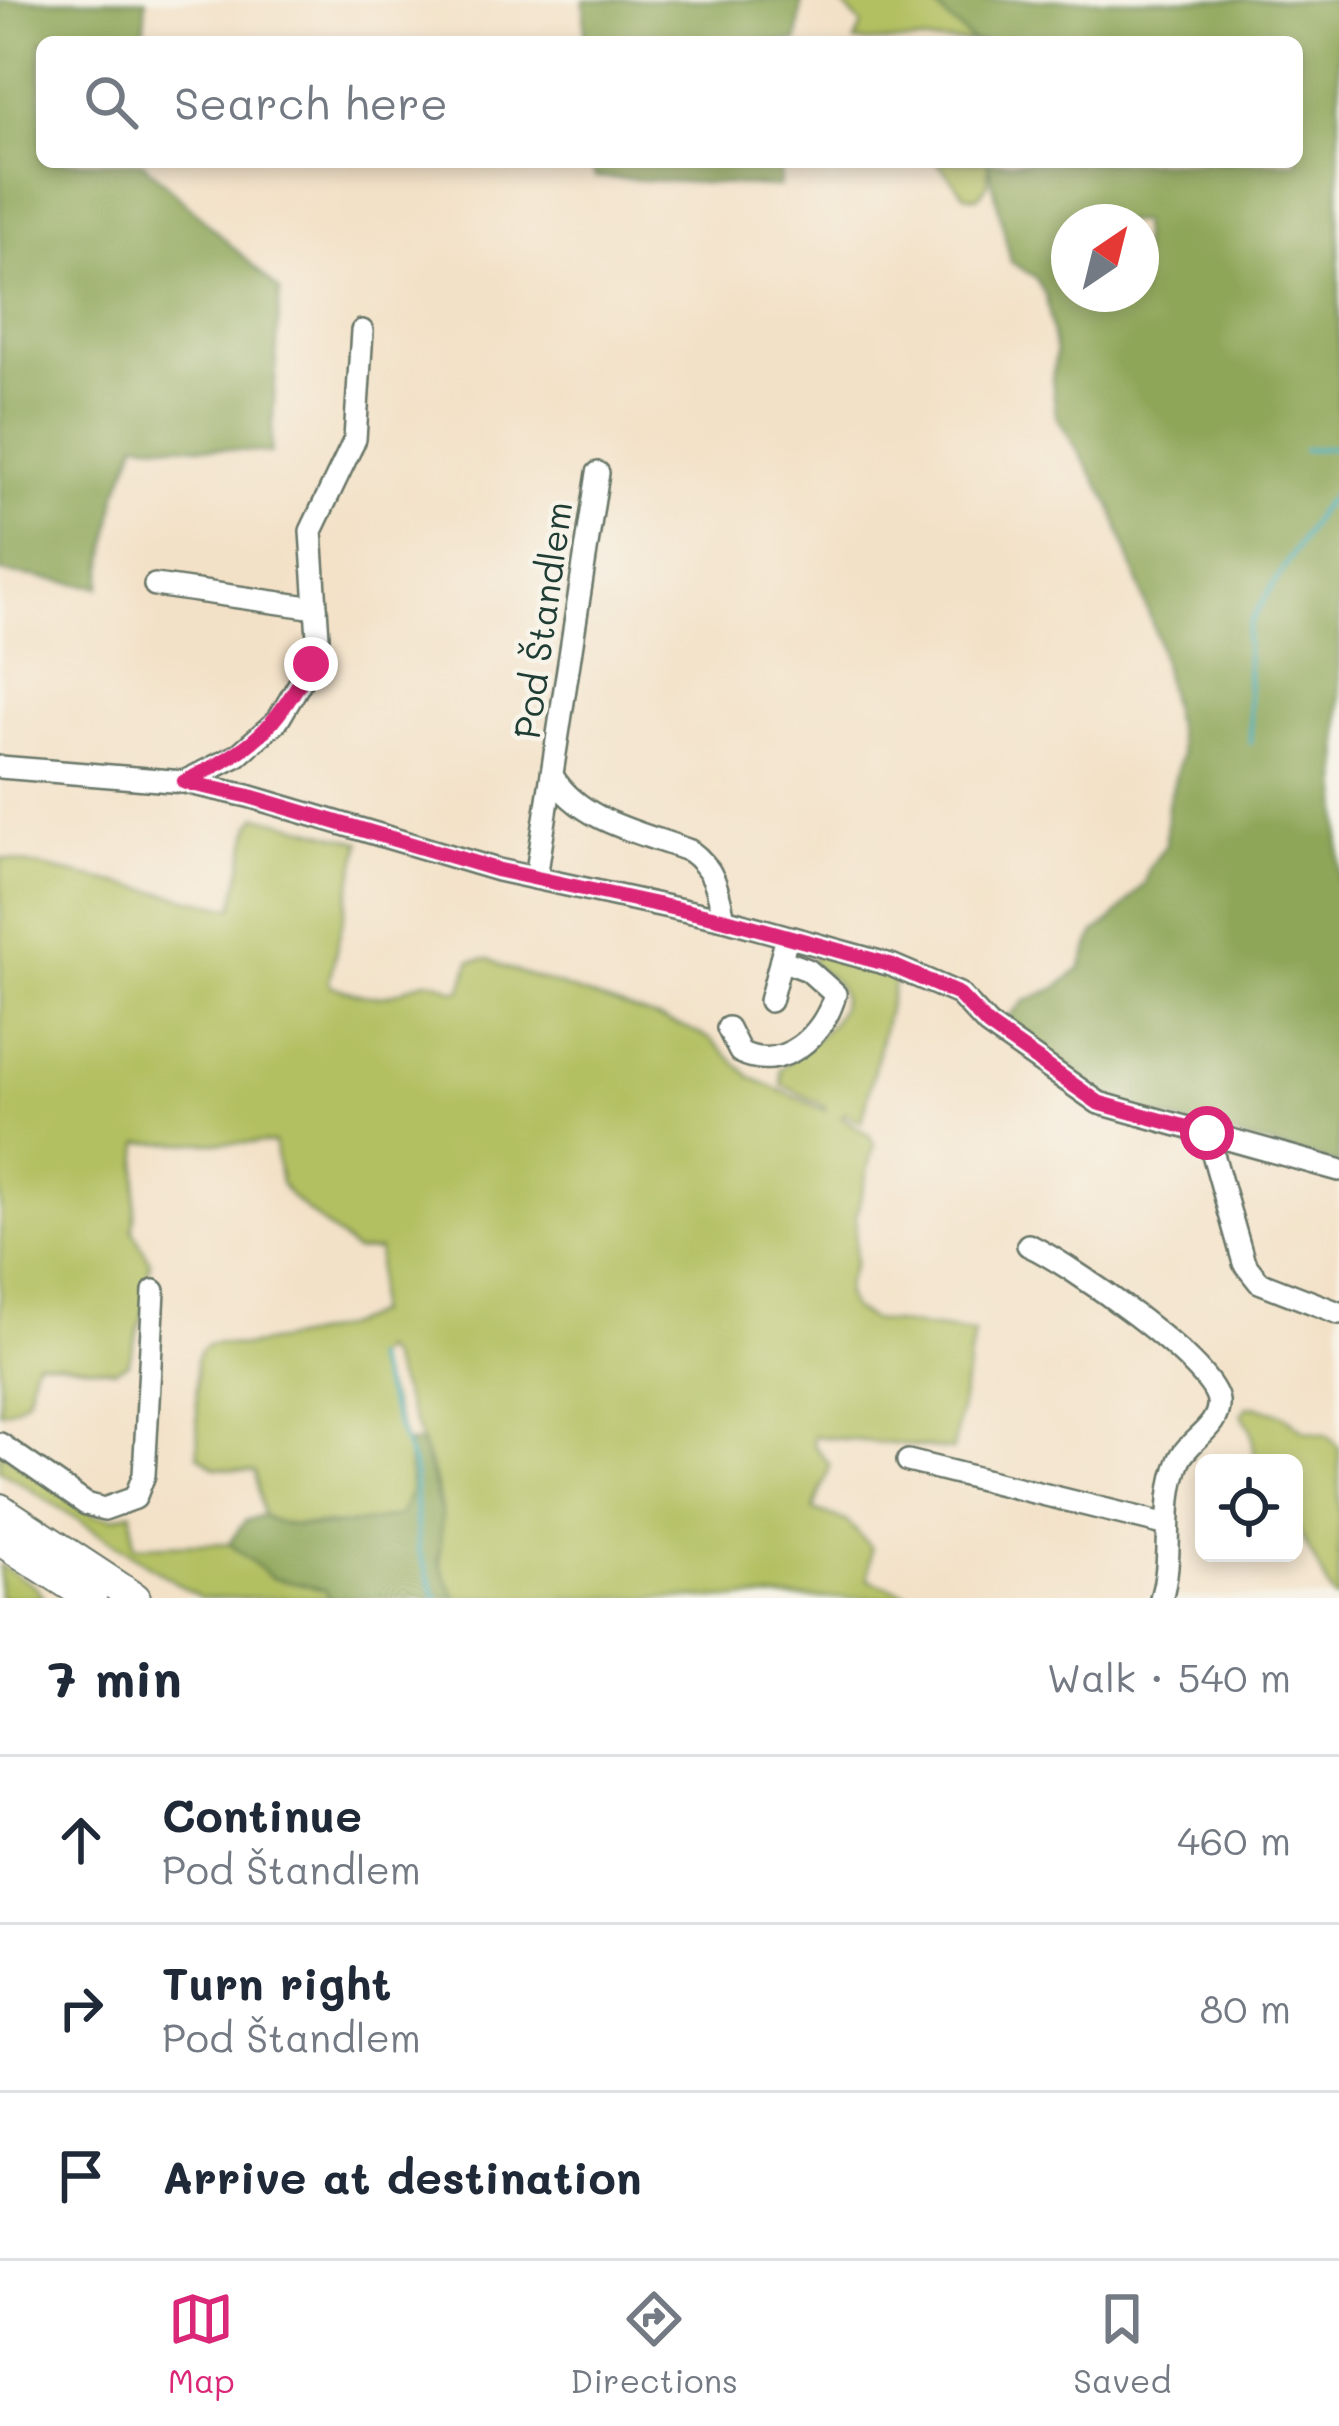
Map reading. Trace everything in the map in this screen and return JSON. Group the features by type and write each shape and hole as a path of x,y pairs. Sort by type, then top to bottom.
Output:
{"highway":[{"path":"0,1509 135,1598"},
{"path":"0,1540 91,1598"}],"street":[{"path":"184,782 238,754 278,720 311,664 318,637 311,531 355,439 362,332"},
{"name":"Pod Štandlem","path":"536,878 598,473"},
{"path":"154,585 316,608"},
{"path":"0,767 184,782 248,796 536,878 724,919 891,965 958,994 988,1025 1099,1103 1339,1170"},
{"name":"Pod Štandlem","path":"553,777 562,793 580,808 690,851 706,862 716,879 724,919"},
{"path":"770,1000 788,936"},
{"path":"728,1028 740,1052 770,1061 783,1058 815,1033 835,994 808,970 782,960"},
{"path":"1207,1133 1244,1263 1259,1282 1339,1313"},
{"path":"1028,1245 1059,1259 1159,1336 1213,1388 1219,1403 1216,1417 1179,1459 1161,1598"},
{"path":"0,1444 86,1504 104,1509 135,1498 144,1475 154,1291"},
{"path":"908,1461 1168,1525"}],"green space":[{"path":"0,0 146,0 143,36 36,36 36,168 148,168 280,291 271,453 137,442 117,494 100,587 0,572"},
{"path":"584,0 802,0 798,36 585,36"},
{"path":"838,0 928,0 967,36 857,36 862,25"},
{"path":"928,0 1339,0 1339,1164 1111,1104 1004,1021 1025,1001 1056,988 1080,969 1095,932 1145,883 1149,868 1166,845 1167,809 1181,755 1157,638 1111,505 1056,415 1052,379 1056,353 1046,296 1035,277 1011,262 989,168 1303,168 1303,36 967,36"},
{"path":"593,168 781,168 779,187 595,177"},
{"path":"942,168 988,168 988,184 978,197 965,195"},
{"path":"258,816 361,842 331,986 375,996 433,981 455,991 462,989 470,961 489,959 687,1028 710,1039 752,1078 825,1110 782,1085 781,1069 823,1032 841,1005 841,992 831,978 811,964 815,953 896,974 862,1122 844,1113 842,1117 869,1135 874,1144 856,1216 855,1263 846,1295 852,1309 872,1320 974,1333 953,1450 814,1436 813,1444 830,1465 814,1510 847,1521 871,1548 868,1579 919,1598 456,1598 442,1569 435,1483 381,1350 373,1358 405,1445 412,1489 409,1505 399,1516 367,1524 288,1524 263,1515 255,1472 216,1468 198,1455 196,1360 203,1348 213,1344 246,1346 295,1338 375,1313 379,1250 355,1251 289,1195 281,1183 274,1143 140,1143 133,1230 150,1262 143,1315 128,1363 115,1370 37,1360 27,1397 0,1412 1,858 233,908 251,825"},
{"path":"1247,1407 1284,1415 1303,1430 1328,1436 1339,1448 1339,1598 1334,1598 1303,1538 1303,1454 1255,1454 1251,1430 1242,1414"},
{"path":"421,1442 442,1515 439,1563 456,1598 329,1598 326,1590 272,1578 229,1543 245,1521 263,1515 310,1526 399,1516 410,1493 408,1443"},
{"path":"0,1450 93,1515 114,1518 132,1512 134,1546 229,1543 272,1578 327,1590 329,1598 200,1598 0,1470"},
{"path":"0,1565 35,1586 43,1598 0,1598"}],"waterway":[{"path":"1304,450 1339,447"},
{"path":"1251,743 1246,638 1250,623 1319,511 1339,488"},
{"path":"372,1358 414,1469 418,1548 436,1598"}],"route":[{"path":"311,664 278,720 238,754 184,782 248,796 498,870 724,919 891,965 958,994 988,1025 1099,1103 1207,1133"}]}
